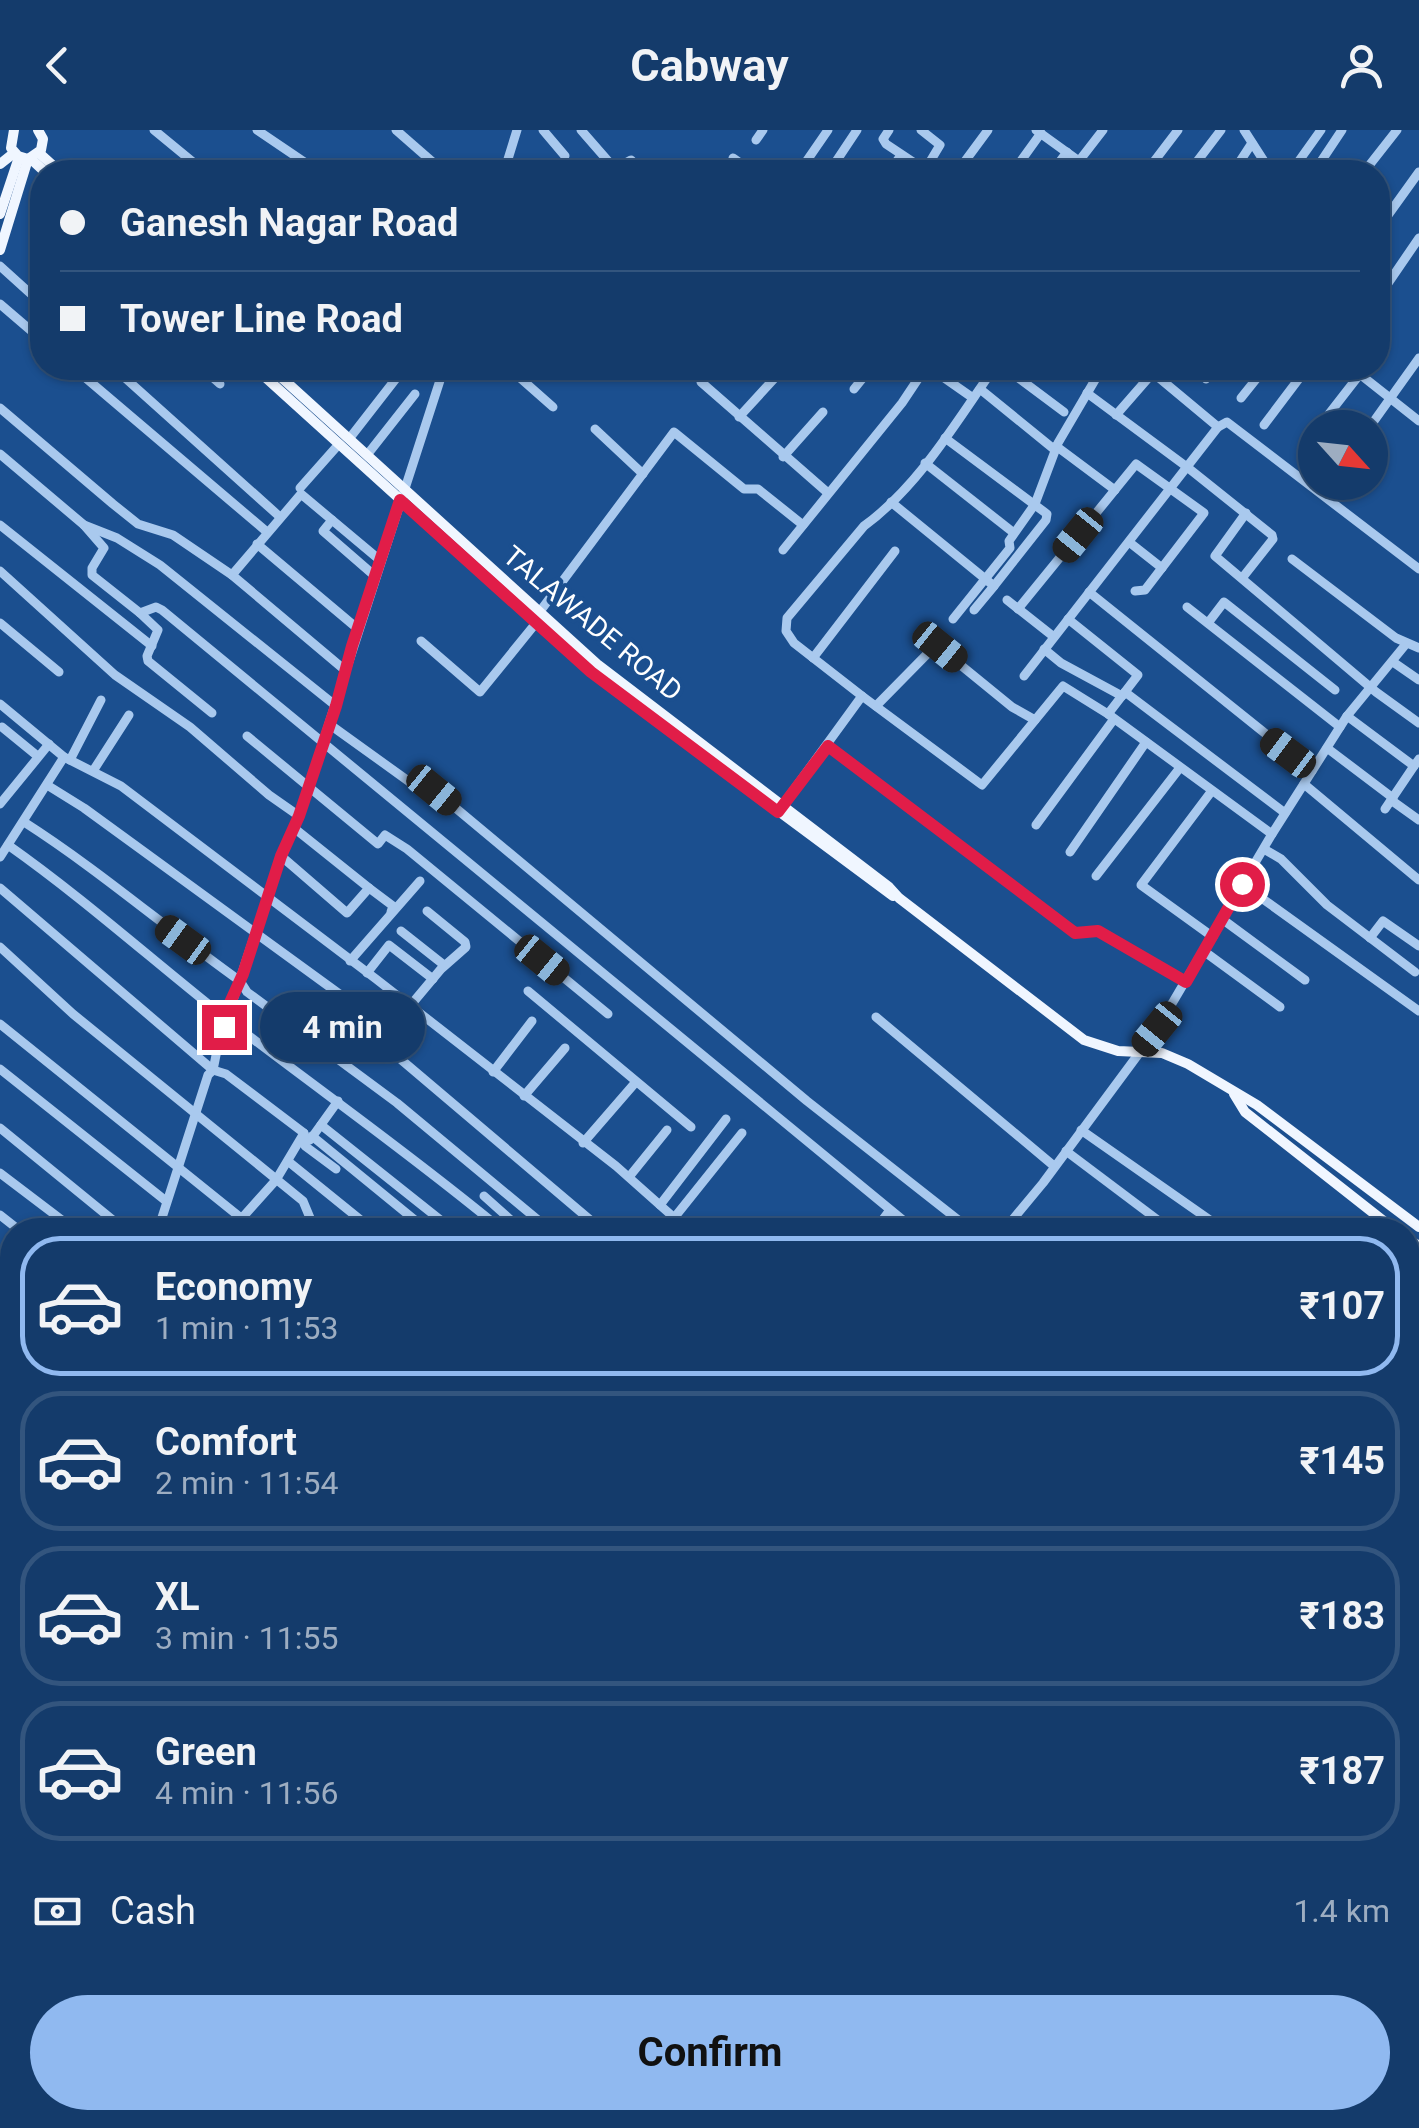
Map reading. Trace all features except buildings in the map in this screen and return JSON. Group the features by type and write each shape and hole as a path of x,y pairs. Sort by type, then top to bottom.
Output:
{"main road":[{"path":"0,148 43,139 38,130"},
{"path":"0,164 21,146"},
{"path":"21,146 42,160"},
{"path":"0,250 21,146"},
{"name":"TALAWADE ROAD","path":"269,380 344,442 599,672 781,808 882,891 899,898 1084,1040 1102,1048 1162,1053 1188,1064 1257,1105 1406,1218"},
{"name":"TALAWADE ROAD","path":"283,380 344,442 367,456 401,494"},
{"name":"TALAWADE ROAD","path":"1234,1094 1245,1112 1380,1218"}],"street":[{"path":"154,130 190,160"},
{"path":"257,130 301,160"},
{"path":"396,130 430,160"},
{"path":"508,160 518,130"},
{"path":"543,130 565,156"},
{"path":"581,130 604,160"},
{"path":"756,140 763,130"},
{"path":"808,160 828,130"},
{"path":"837,160 857,130"},
{"path":"889,130 883,141 908,160"},
{"path":"922,130 940,145 932,160"},
{"path":"966,160 988,130"},
{"path":"1080,160 1103,130"},
{"path":"1155,160 1178,130"},
{"path":"1198,160 1221,130"},
{"path":"1244,130 1262,160"},
{"path":"1240,160 1257,130"},
{"path":"1300,160 1321,130"},
{"path":"1373,160 1397,130"},
{"path":"1020,160 1038,132 1078,160"},
{"path":"1321,160 1337,132"},
{"path":"1061,160 1067,152"},
{"path":"897,160 901,155"},
{"path":"1390,212 1419,172"},
{"path":"1390,280 1419,238"},
{"path":"0,266 30,293"},
{"path":"0,304 30,330"},
{"path":"1382,410 1419,358"},
{"path":"88,380 267,532"},
{"path":"127,380 280,516"},
{"path":"216,380 220,384"},
{"path":"300,488 395,380"},
{"path":"161,1218 208,1075 213,1070 224,1016 240,982 336,706 437,380"},
{"path":"522,380 553,406"},
{"path":"704,380 739,417 828,493"},
{"path":"739,417 773,380"},
{"path":"854,389 864,380"},
{"path":"783,550 918,380"},
{"path":"950,380 977,393 1115,490"},
{"path":"986,380 925,463 864,526 787,618 786,631 813,658 982,785 1063,686 1272,834"},
{"path":"1021,380 1064,412"},
{"path":"974,610 1010,548 1009,540 1035,504 1056,448 1094,380"},
{"path":"1116,415 1146,380"},
{"path":"1165,380 1218,427"},
{"path":"1241,398 1255,380"},
{"path":"1264,425 1298,380"},
{"path":"1329,410 1350,380"},
{"path":"1367,380 1419,421"},
{"path":"1086,393 1273,537 1243,577"},
{"path":"367,456 415,394"},
{"path":"0,408 138,524 172,535 232,575 347,666"},
{"path":"782,456 823,412"},
{"path":"1024,676 1218,427 1227,422 1419,569"},
{"path":"594,429 643,474"},
{"path":"421,641 480,692 674,432 744,489 758,489 802,525"},
{"path":"944,438 1048,514 991,583 953,619"},
{"path":"0,454 84,524 104,548 92,575 158,630 148,661 212,713"},
{"path":"925,463 1014,533"},
{"path":"1018,609 1136,464 1204,512 1142,592 1135,591"},
{"path":"232,575 301,494 381,561"},
{"path":"891,502 991,583"},
{"path":"1246,513 1215,556 1419,724"},
{"path":"332,520 323,531 376,577"},
{"path":"84,524 149,557 336,706"},
{"path":"0,525 152,646"},
{"path":"1129,542 1162,568"},
{"path":"257,544 358,628"},
{"path":"813,658 895,551"},
{"path":"1292,560 1406,644 1419,648"},
{"path":"0,571 116,675 190,728 299,816"},
{"path":"1090,592 1312,771"},
{"path":"1007,600 1054,637"},
{"path":"1208,624 1224,602 1335,690"},
{"path":"140,612 156,607 162,610 900,1218"},
{"path":"1187,607 1340,727"},
{"path":"1036,824 1138,676 1068,619"},
{"path":"0,622 59,672"},
{"path":"1013,1218 1157,1029 1285,812 1347,716 1406,644"},
{"path":"876,706 936,645 1035,720"},
{"path":"1044,649 1061,663 1123,694 1285,812"},
{"path":"1280,680 1296,660"},
{"path":"1394,662 1419,680"},
{"path":"781,808 862,696"},
{"path":"0,857 8,839 24,822 102,700"},
{"path":"0,704 67,758 121,786 366,972 628,1177 674,1218 742,1133"},
{"path":"13,714 1,727 35,754"},
{"path":"92,772 129,715"},
{"path":"1347,716 1414,766 1419,782"},
{"path":"329,724 418,788 434,790 806,1102 956,1218"},
{"path":"247,736 378,844 385,835 406,849 608,1014"},
{"path":"0,802 47,742"},
{"path":"0,802 47,742"},
{"path":"1070,852 1146,742"},
{"path":"828,746 1075,933 1098,931 1186,982"},
{"path":"1327,748 1390,802 1419,820"},
{"path":"1390,802 1414,766"},
{"path":"1096,876 1179,769"},
{"path":"1304,784 1419,880"},
{"path":"47,785 345,998 352,1018 588,1218"},
{"path":"1211,792 1141,885 1213,936"},
{"path":"24,822 97,871 130,902 397,1102 536,1218"},
{"path":"294,828 392,906 390,915"},
{"path":"8,839 224,1016 487,1218"},
{"path":"1264,849 1281,860 1327,905 1415,972"},
{"path":"281,856 347,913 369,888"},
{"path":"350,961 420,882"},
{"path":"1242,884 1419,1011"},
{"path":"0,888 213,1070 226,1074 308,1134 411,1218"},
{"path":"410,1006 466,944 428,911"},
{"path":"1222,919 1305,980"},
{"path":"1370,938 1383,921 1419,946"},
{"path":"401,931 444,965"},
{"path":"366,972 389,945 432,979"},
{"path":"0,946 73,1014 307,1205 311,1218"},
{"path":"1205,952 1280,1008"},
{"path":"528,992 690,1127"},
{"path":"876,1017 1054,1166"},
{"path":"493,1072 532,1021"},
{"path":"0,1024 242,1218 338,1101"},
{"path":"524,1096 565,1048"},
{"path":"0,1069 166,1201"},
{"path":"583,1142 635,1083"},
{"path":"660,1205 726,1119"},
{"path":"320,1125 438,1218"},
{"path":"0,1128 111,1218"},
{"path":"628,1177 667,1130"},
{"path":"1081,1130 1207,1218"},
{"path":"308,1134 305,1146 336,1169"},
{"path":"1066,1151 1154,1218"},
{"path":"289,1162 358,1218"},
{"path":"0,1173 59,1218"},
{"path":"484,1196 509,1218"},
{"path":"884,1218 890,1210"}],"route":[{"path":"224,1027 224,1016 243,974 336,706 400,500 591,672 778,812 828,746 1075,933 1098,931 1186,982 1242,884"}]}
